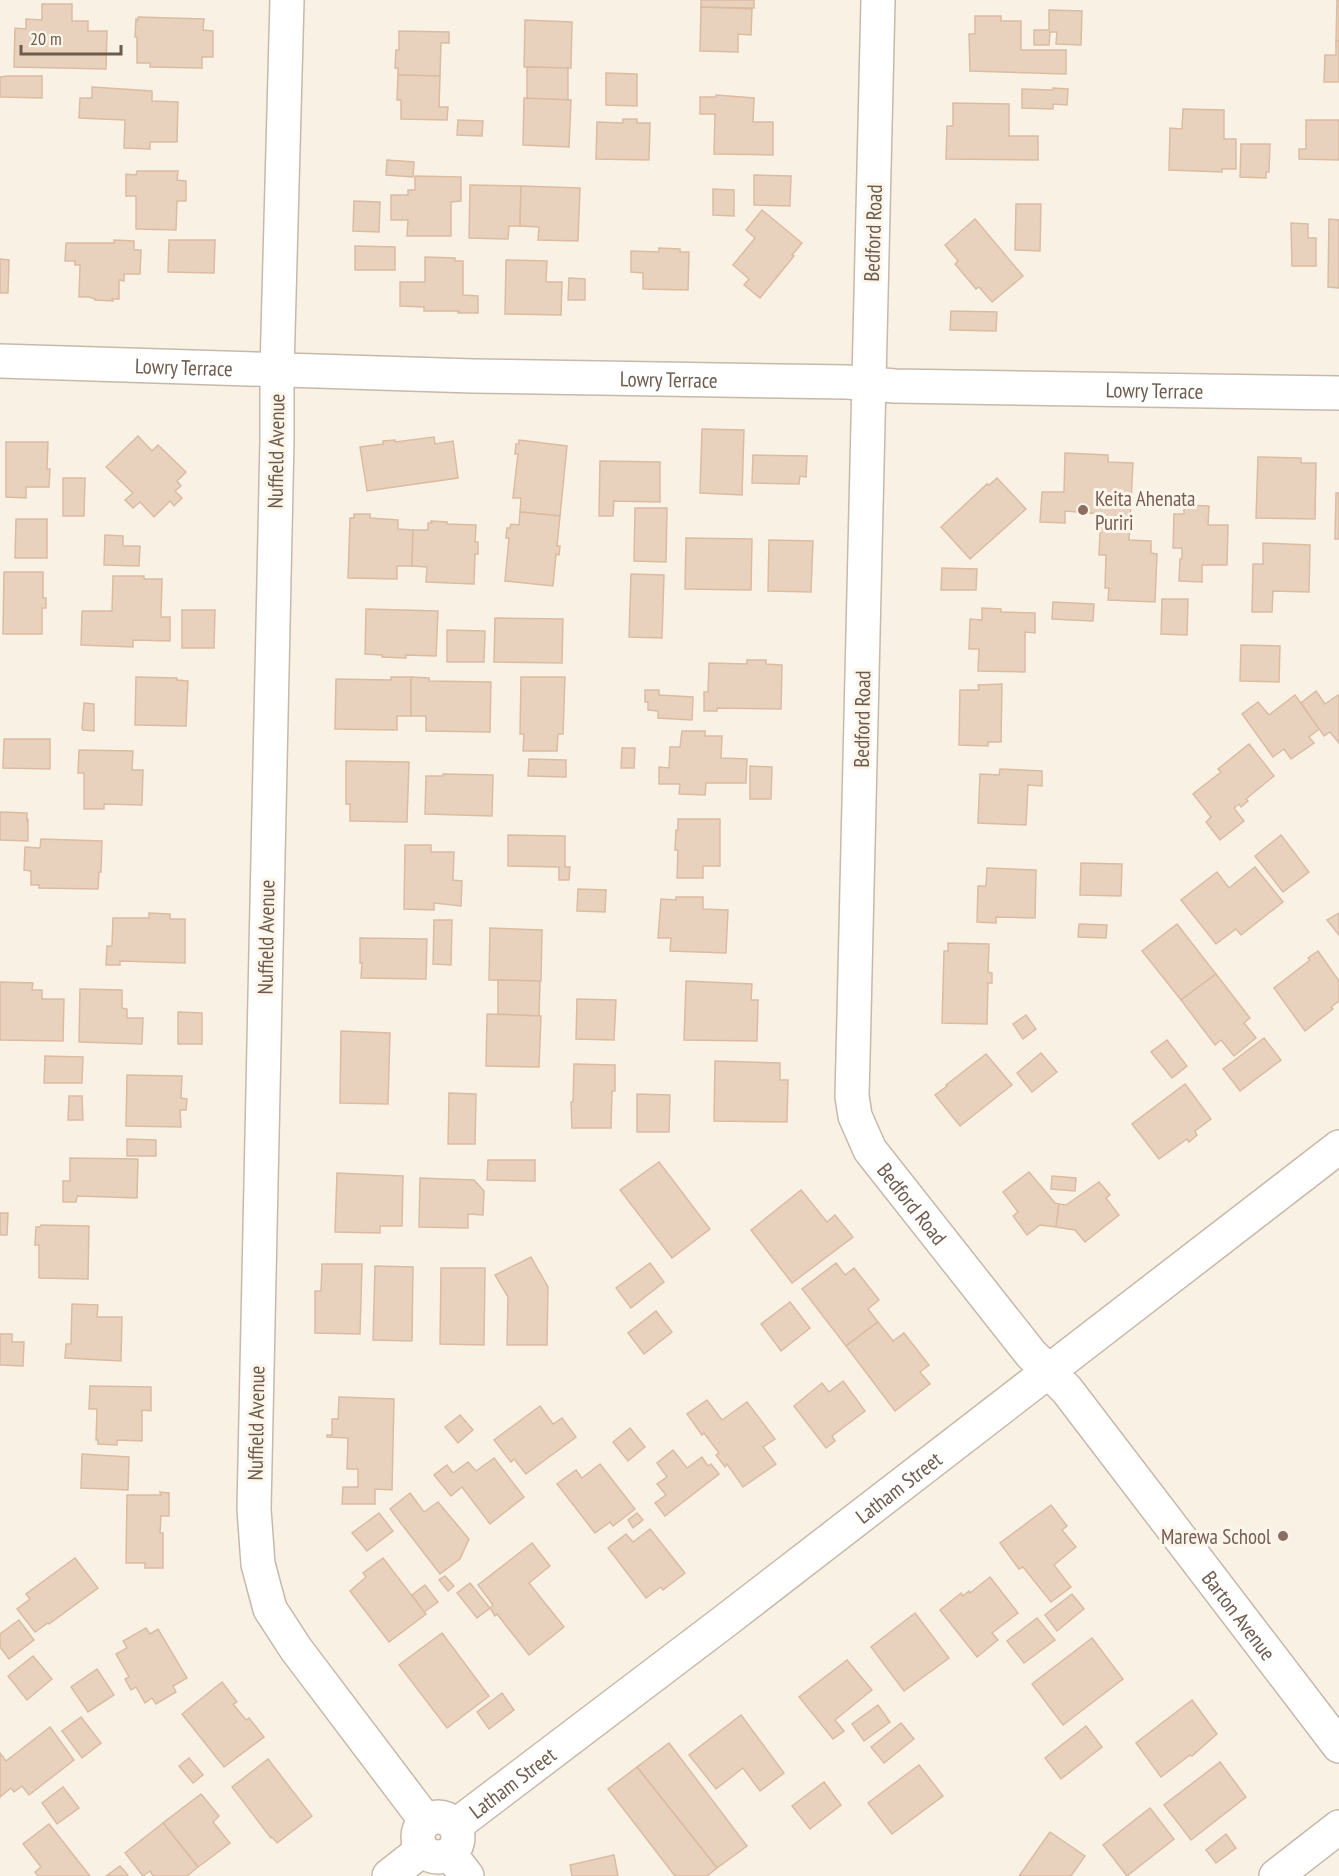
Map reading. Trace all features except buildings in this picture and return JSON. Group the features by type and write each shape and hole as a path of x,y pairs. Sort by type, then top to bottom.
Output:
{"street":[{"name":"Nuffield Avenue","path":"287,0 277,370 254,1509 258,1564 270,1609 289,1639 444,1845"},
{"name":"Bedford Road","path":"878,0 853,1086 855,1116 870,1150 1023,1345 1048,1372"},
{"name":"Lowry Terrace","path":"0,361 473,376 1339,393"},
{"name":"Latham Street","path":"389,1876 444,1845 725,1621 1339,1146"},
{"name":"Barton Avenue","path":"1048,1372 1067,1390 1339,1746"},
{"path":"1276,1876 1339,1827"}],"place":[{"name":"Keita Ahenata Puriri","path":"1083,510"},
{"name":"Marewa School","path":"1283,1536"}]}
